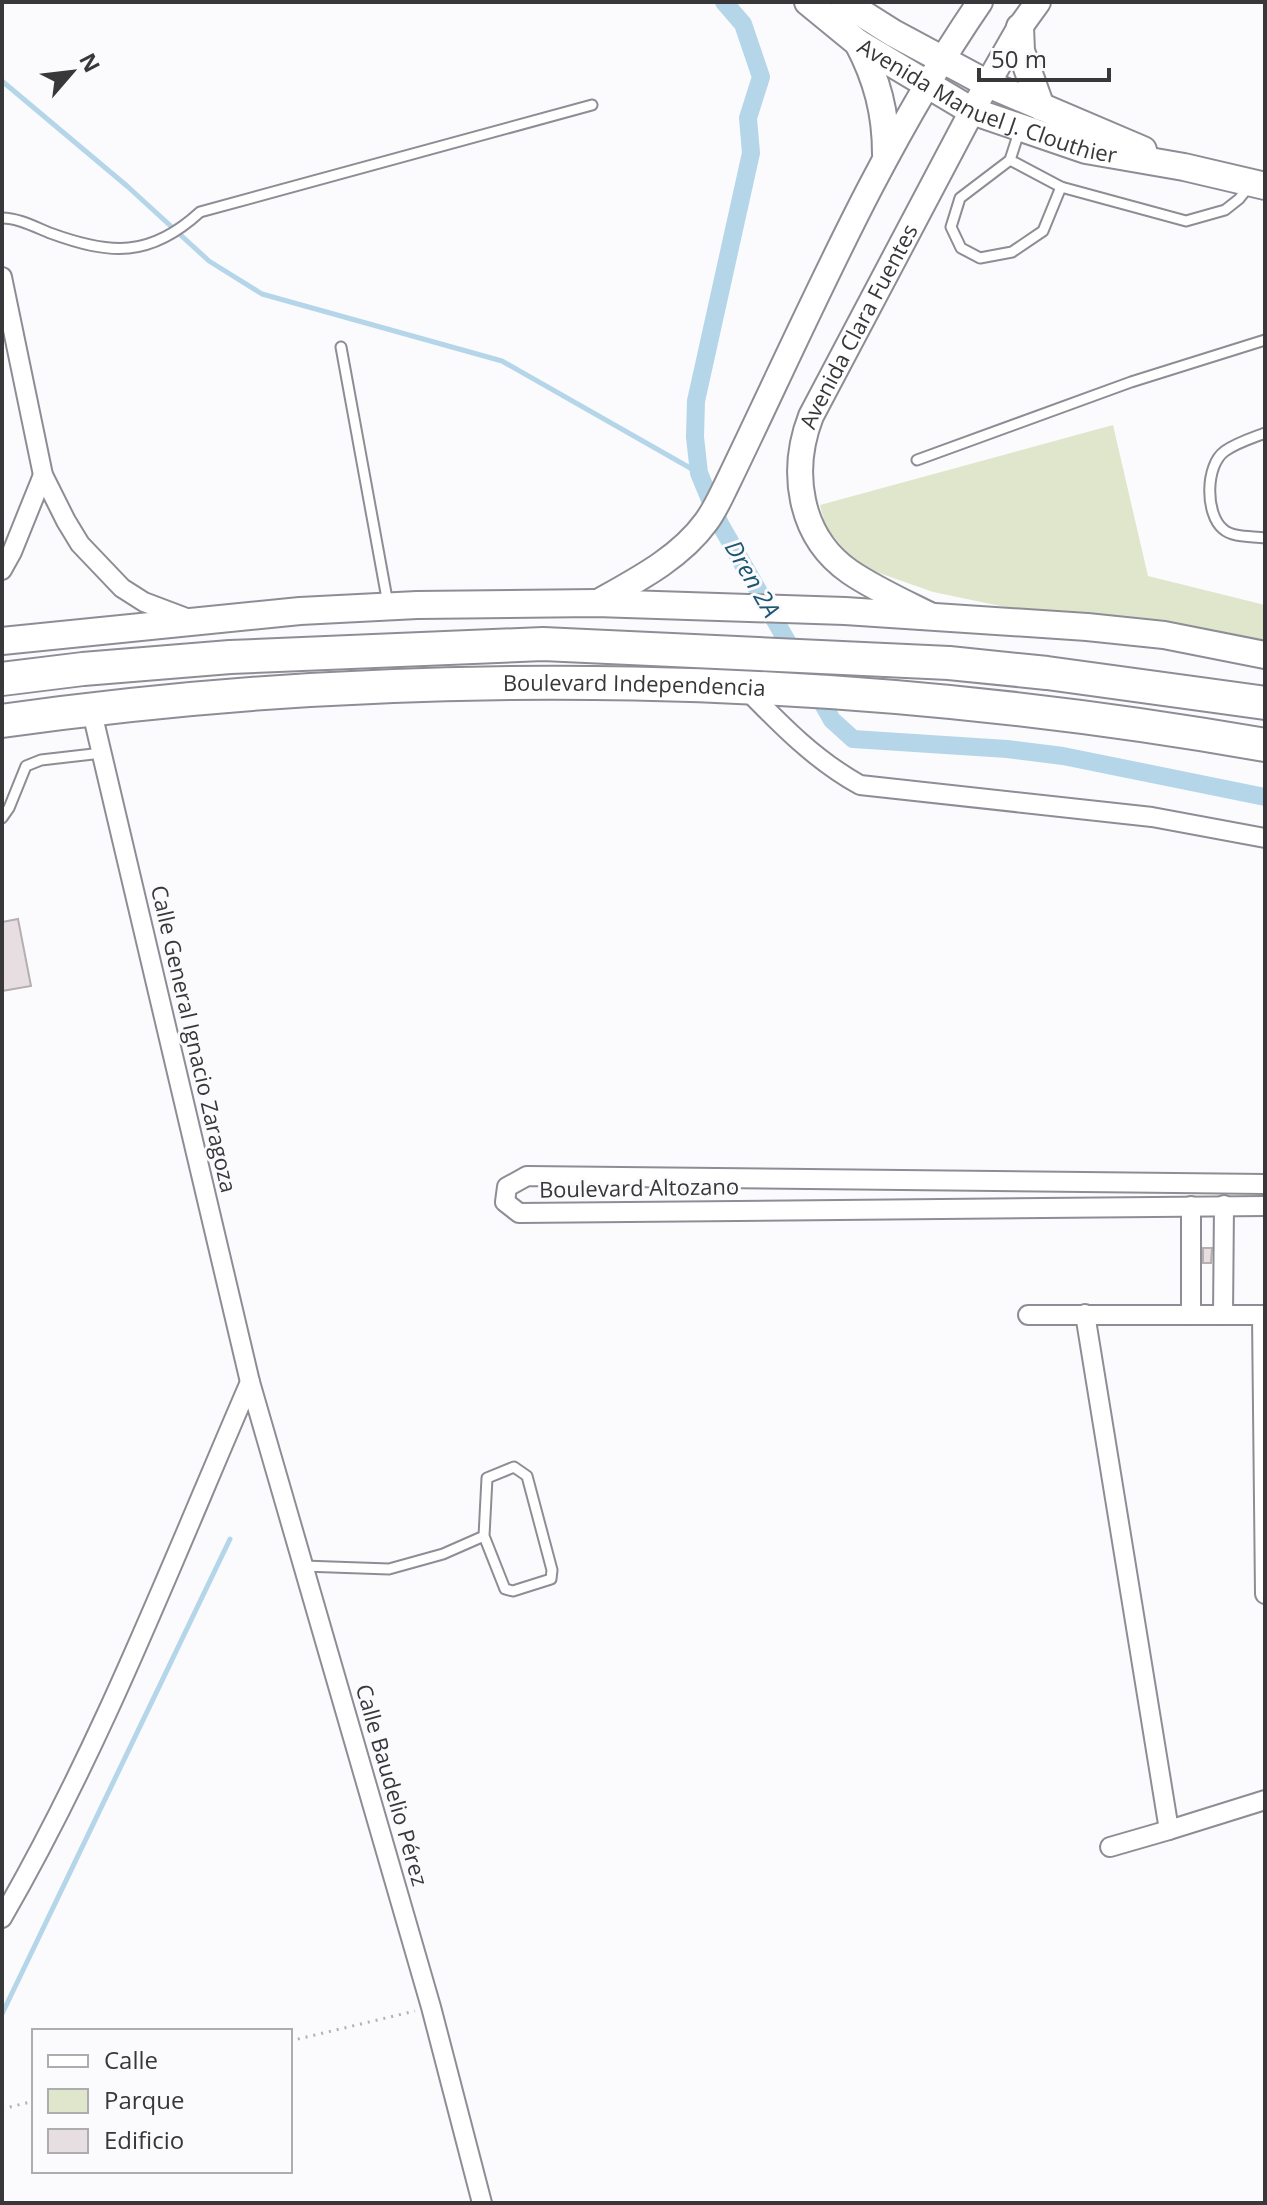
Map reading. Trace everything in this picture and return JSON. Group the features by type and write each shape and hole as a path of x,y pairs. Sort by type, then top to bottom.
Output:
{"highway":[{"name":"Boulevard Independencia","path":"2,679 230,657 543,644 949,663 1265,703"},
{"name":"Boulevard Independencia","path":"2,721 91,708 314,689 451,683 644,683 841,692 1055,714 1265,745"}],"main road":[{"name":"Avenida Manuel J. Clouthier","path":"808,2 858,43 972,111 1086,150 1258,184"},
{"name":"Avenida Manuel J. Clouthier","path":"844,2 893,33 988,84 1184,167"},
{"path":"1020,27 1021,51 1041,107"},
{"path":"858,43 877,85 883,108 886,154"},
{"path":"2,641 300,611 596,603 790,609 1087,627 1148,634 1265,655"}],"street":[{"path":"596,603 657,567 689,542 707,521 886,154 925,85 980,2"},
{"name":"Avenida Clara Fuentes","path":"934,617 848,571 820,542 807,516 801,492 801,442 811,416 972,111 1020,27 1038,2"},
{"path":"2,277 43,475 80,544 122,588 144,602 195,621"},
{"path":"2,570 43,475"},
{"path":"745,688 800,744 835,771 860,785 1152,817 1265,838"},
{"name":"Calle General Ignacio Zaragoza","path":"91,708 250,1382"},
{"name":"Boulevard Altozano","path":"1265,1184 527,1176 507,1187 505,1202 519,1213 1265,1206"},
{"path":"1223,1315 1224,1205"},
{"path":"1191,1206 1191,1315"},
{"path":"1085,1314 1169,1830"},
{"path":"1028,1315 1264,1315 1265,1594"},
{"path":"2,1918 76,1777 134,1656 250,1382"},
{"name":"Calle Baudelio Pérez","path":"250,1382 431,2007 482,2203"},
{"path":"1110,1847 1265,1800"}],"lane":[{"path":"2,218 74,242 120,250 167,238 200,212 592,105"},
{"path":"1020,129 1010,160 960,198 951,227 961,248 980,258 1012,252 1043,231 1061,187"},
{"path":"1010,160 1061,187 1186,221 1225,210 1258,184"},
{"path":"917,460 1131,382 1265,340"},
{"path":"341,347 389,607"},
{"path":"1265,433 1225,451 1214,462 1209,475 1216,521 1220,527 1232,534 1265,538"},
{"path":"2,818 26,766 41,760 102,753"},
{"path":"514,1467 521,1469 527,1476 552,1570 551,1579 513,1591 505,1589 484,1536 487,1478 514,1467"},
{"path":"303,1566 389,1569 443,1554 484,1536"}],"path":[{"path":"292,2041 431,2007"},
{"path":"2,2109 32,2102"}],"green space":[{"path":"1113,425 1148,576 1265,605 1265,643 1015,609 933,592 868,569 846,551 826,528 820,505"}],"building":[{"path":"18,919 31,986 2,991 2,922"},
{"path":"1203,1248 1212,1248 1211,1263 1203,1263"}],"waterway":[{"name":"Dren 2A","path":"724,2 743,24 761,77 748,118 751,153 696,401 695,437 699,473 720,524 832,720 853,739 1007,749 1063,756 1265,797"},
{"path":"2,81 127,186 209,261 262,294 502,361 699,473"},
{"path":"2,2014 230,1539"}]}
